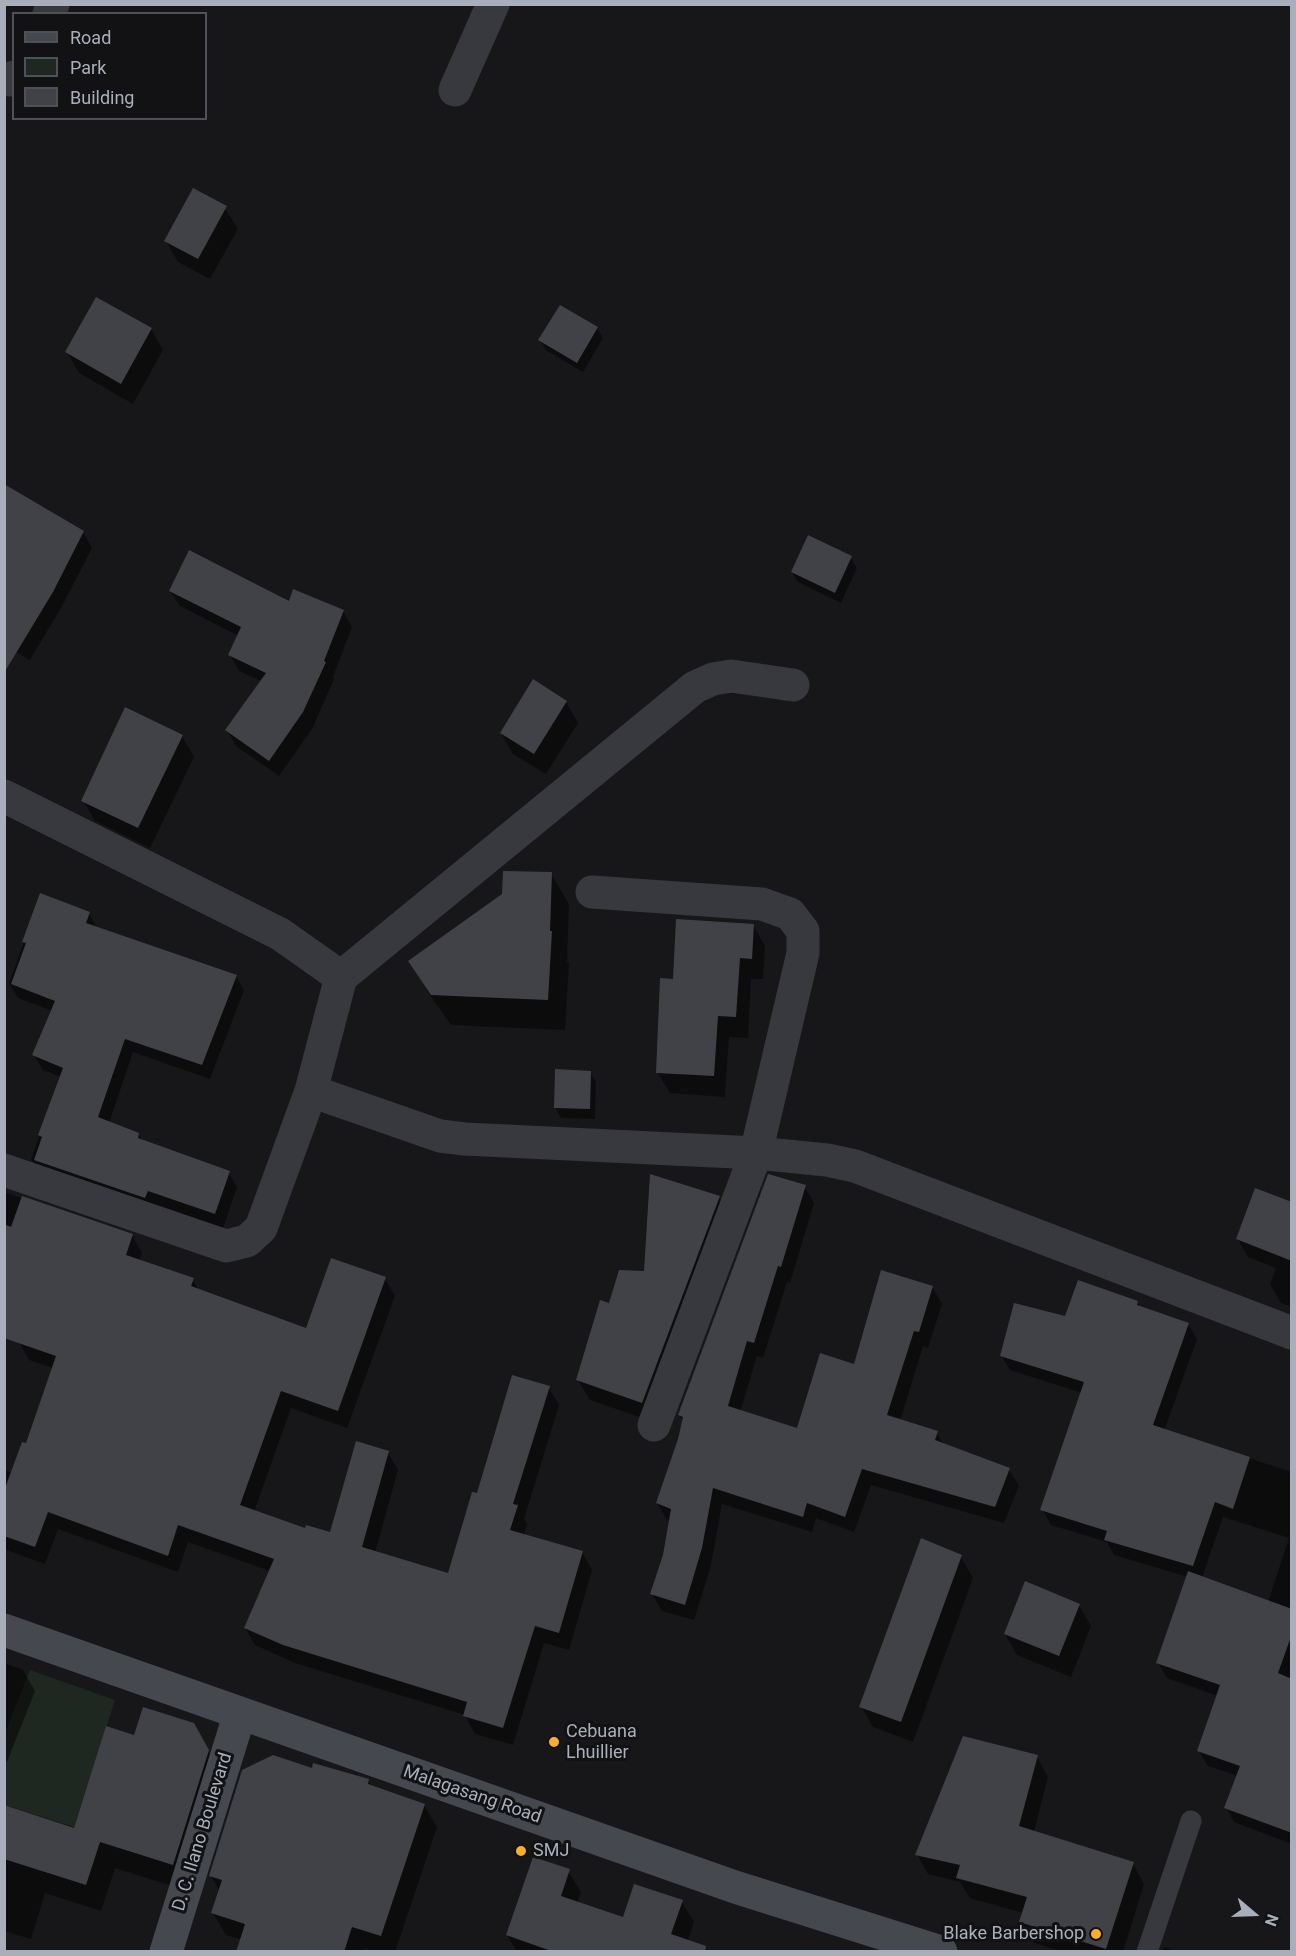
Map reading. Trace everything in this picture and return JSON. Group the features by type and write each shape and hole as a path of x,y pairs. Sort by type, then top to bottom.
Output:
{"main road":[{"name":"Malagasang Road","path":"4,1630 735,1887 941,1952"},
{"name":"D. C. Ilano Boulevard","path":"166,1952 240,1713"}],"street":[{"path":"454,90 493,4"},
{"path":"4,1170 226,1246 247,1241 261,1228 311,1091 341,977 695,687 713,679 731,676 793,685"},
{"path":"4,796 280,934 341,977"},
{"path":"592,892 762,904 790,914 803,931 803,953 756,1153 654,1425"},
{"path":"311,1091 448,1137 756,1153 827,1160 855,1166 1292,1333"}],"lane":[{"path":"1147,1952 1191,1821"}],"green space":[{"path":"30,1670 115,1700 74,1827 5,1805 4,1735"}],"building":[{"path":"193,188 227,206 198,259 164,241"},
{"path":"96,297 152,328 121,384 65,352"},
{"path":"560,305 598,327 577,363 538,340"},
{"path":"4,484 84,531 53,592 4,673"},
{"path":"808,535 852,556 835,593 791,572"},
{"path":"189,550 289,601 293,589 344,610 324,661 326,662 303,712 269,761 225,730 266,673 228,655 241,627 169,591"},
{"path":"533,679 567,701 534,754 500,733"},
{"path":"125,707 183,735 138,828 81,801"},
{"path":"503,871 552,872 550,931 552,931 548,1000 431,995 408,961 502,894"},
{"path":"40,893 90,912 86,923 237,975 202,1065 125,1039 98,1117 139,1133 138,1138 230,1171 215,1214 148,1191 145,1198 34,1160 42,1137 38,1135 63,1068 32,1055 55,1001 11,984 26,943 22,942"},
{"path":"676,919 754,924 752,959 740,958 736,1017 718,1016 714,1076 656,1073 660,978 673,979"},
{"path":"555,1069 591,1071 590,1109 554,1108"},
{"path":"650,1174 720,1196 642,1403 576,1380 600,1300 609,1303 619,1270 644,1271"},
{"path":"768,1174 806,1185 781,1267 778,1266 754,1343 747,1341 728,1406 797,1428 820,1353 854,1364 881,1270 933,1286 919,1332 914,1331 887,1415 938,1431 935,1440 1010,1468 995,1507 862,1469 845,1517 807,1503 803,1517 713,1488 702,1548 685,1605 650,1594 663,1555 671,1509 656,1503 678,1439 683,1417 678,1415"},
{"path":"1255,1188 1292,1202 1292,1261 1236,1239"},
{"path":"22,1196 133,1234 126,1255 194,1278 191,1286 306,1328 331,1258 386,1277 338,1411 281,1391 240,1505 305,1528 306,1525 330,1532 356,1441 389,1451 362,1547 448,1573 472,1492 477,1493 512,1375 550,1386 513,1504 518,1505 510,1530 583,1551 559,1633 535,1626 503,1728 463,1716 467,1702 283,1645 244,1628 274,1559 178,1525 168,1556 48,1512 35,1547 4,1536 4,1491 22,1442 26,1443 56,1356 4,1338 4,1224 11,1227"},
{"path":"1078,1280 1138,1301 1137,1305 1189,1323 1153,1425 1250,1457 1233,1509 1215,1502 1193,1566 1104,1540 1107,1531 1040,1510 1084,1382 1000,1356 1014,1303 1065,1316"},
{"path":"921,1538 962,1555 901,1722 859,1707"},
{"path":"1188,1571 1292,1609 1292,1634 1278,1673 1292,1679 1292,1833 1224,1808 1240,1766 1197,1751 1220,1685 1156,1663"},
{"path":"1025,1581 1080,1604 1059,1656 1004,1634"},
{"path":"143,1707 194,1723 209,1750 173,1865 100,1842 86,1885 4,1859 4,1805 74,1828 106,1726 134,1735"},
{"path":"963,1736 1038,1755 1019,1826 1134,1862 1106,1949 1019,1922 1027,1897 956,1878 960,1865 915,1855"},
{"path":"273,1755 312,1768 313,1763 369,1779 368,1784 425,1804 381,1936 352,1927 344,1952 236,1952 245,1924 211,1913 222,1880 209,1876 242,1770"},
{"path":"533,1857 570,1869 561,1896 623,1917 634,1884 683,1900 671,1934 706,1946 705,1952 554,1952 506,1935"}],"place":[{"name":"Cebuana Lhuillier","path":"554,1742"},
{"name":"SMJ","path":"521,1851"},
{"name":"Blake Barbershop","path":"1096,1934"}]}
